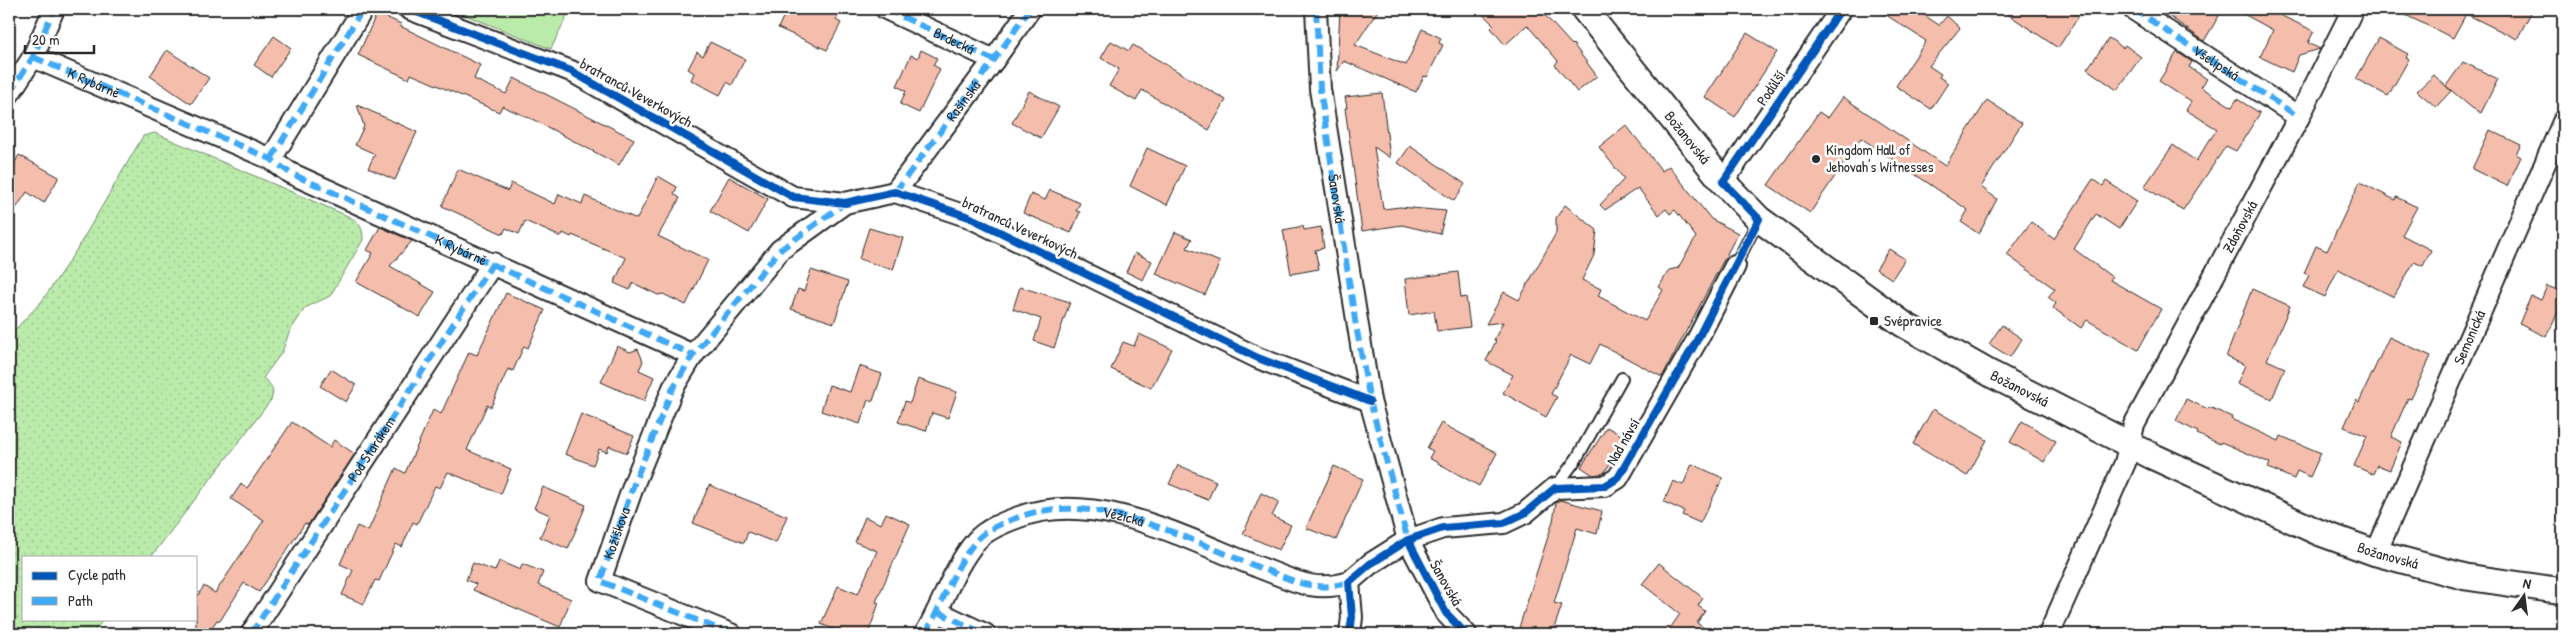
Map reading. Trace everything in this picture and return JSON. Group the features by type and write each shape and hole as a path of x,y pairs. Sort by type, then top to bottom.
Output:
{"street":[{"path":"9,94 33,57 54,9"},
{"path":"271,159 363,9"},
{"name":"bratranců Veverkových","path":"409,9 571,71 793,197 845,203 894,192 969,217 1258,358 1370,402"},
{"name":"Brdecká","path":"886,9 994,60"},
{"name":"Rašínská","path":"894,192 994,60 1030,9"},
{"name":"Šanovská","path":"1316,9 1320,89 1370,402 1408,540 1446,613 1466,634"},
{"name":"Božanovská","path":"1584,9 1723,182 1759,219 1791,245 1904,324 1991,374 2130,444 2318,532 2376,553 2466,577 2563,591"},
{"name":"Podůlší","path":"1723,182 1841,9"},
{"name":"Všelipská","path":"2133,9 2299,117"},
{"name":"Zdoňovská","path":"2049,634 2125,463 2134,425 2299,117 2353,9"},
{"name":"K Rybárně","path":"33,57 271,159 290,173 493,263 693,355"},
{"name":"Semonická","path":"2376,553 2563,122"},
{"path":"693,355 780,250 845,203"},
{"name":"Pod Starákem","path":"250,634 493,263"},
{"name":"Nad návsí","path":"1555,488 1605,486 1618,478 1696,342 1735,266"},
{"name":"Kožíškova","path":"693,355 673,388 666,405 635,481 600,581 731,634"},
{"path":"1350,634 1352,617 1349,582 1370,564 1408,540 1443,528 1504,523 1525,513 1555,488"},
{"name":"Věžická","path":"925,634 938,612 961,562 977,540 1002,523 1048,509 1095,509 1136,519 1318,588 1332,588 1349,582"},
{"path":"938,612 985,634"}],"lane":[{"name":"Nad návsí","path":"1735,266 1759,219"},
{"path":"1555,488 1577,458 1622,378"}],"green space":[{"path":"450,9 570,9 551,49"},
{"path":"155,133 350,217 360,226 363,240 330,296 305,308 289,333 282,352 263,378 272,388 271,400 152,556 22,556 22,620 103,620 92,634 9,634 9,336 42,301 77,249 143,136"}],"building":[{"path":"787,9 827,9 839,14 836,20 841,23 827,50 778,28"},
{"path":"1340,9 1379,9 1355,45 1406,65 1422,29 1441,38 1439,43 1443,45 1427,77 1424,76 1416,92 1344,61 1337,71"},
{"path":"1477,9 1546,9 1542,12 1573,44 1597,76 1577,92 1555,65 1558,61 1527,25 1505,45 1491,28 1494,25"},
{"path":"1877,9 1915,9 1939,25 1947,16 1960,28 1929,66 1941,74 1939,77 1948,83 1931,109 1896,86 1926,41"},
{"path":"2000,9 2068,9 2079,16 2058,48"},
{"path":"2159,9 2223,9 2204,41"},
{"path":"2239,9 2267,9 2314,31 2308,43 2320,49 2299,55 2292,72 2260,57 2273,30 2238,11"},
{"path":"2393,9 2533,9 2517,39 2466,14 2453,38"},
{"path":"377,13 480,65 474,79 506,94 514,78 634,139 619,165 534,120 502,106 499,112 411,74 409,79 358,55"},
{"path":"1747,33 1777,52 1735,117 1705,97"},
{"path":"274,36 291,48 271,77 254,65"},
{"path":"2109,38 2123,48 2125,45 2141,57 2117,90 2087,69"},
{"path":"2379,38 2408,54 2406,57 2409,59 2388,96 2356,79"},
{"path":"1111,41 1129,51 1133,45 1226,100 1209,130 1142,90 1136,101 1109,86 1119,69 1101,58"},
{"path":"710,42 745,59 732,85 727,82 720,95 691,80 694,73 688,69 697,52 703,56"},
{"path":"167,50 209,78 191,104 150,76"},
{"path":"921,50 937,58 933,65 940,69 919,113 900,104 906,91 897,86 911,55 918,58"},
{"path":"2177,52 2192,62 2189,67 2207,79 2201,87 2232,107 2237,99 2260,113 2236,151 2226,146 2183,210 2144,187 2173,145 2196,161 2217,129 2186,110 2191,102 2159,81"},
{"path":"2463,62 2498,79 2481,113 2472,108 2446,86"},
{"path":"2434,75 2451,91 2436,107 2417,91"},
{"path":"1029,91 1059,107 1041,138 1012,123"},
{"path":"1382,93 1390,158 1374,147 1383,209 1400,207 1446,211 1440,234 1402,225 1362,231 1345,97"},
{"path":"1843,97 1945,166 1987,100 2022,123 1981,187 1997,199 1979,234 1961,222 1968,210 1861,138 1810,213 1768,185 1819,112 1828,118"},
{"path":"357,105 417,132 395,180 368,168 375,154 355,145 364,126"},
{"path":"1626,125 1662,171 1669,166 1711,219 1738,233 1662,377 1600,344 1590,364 1571,355 1551,394 1557,397 1546,417 1503,393 1513,375 1486,361 1503,322 1486,324 1504,292 1519,300 1556,233 1556,218 1565,205 1597,230 1594,255 1582,280 1601,289 1598,296 1645,321 1663,290 1659,287 1669,270 1678,268 1696,237 1675,210 1670,214 1666,209 1659,215 1638,188 1605,210 1600,205 1624,179 1599,147"},
{"path":"2490,130 2521,145 2516,154 2521,157 2507,186 2472,169"},
{"path":"1410,146 1465,184 1454,201 1398,163"},
{"path":"1147,148 1185,166 1167,205 1130,186"},
{"path":"19,155 59,177 44,203 27,192 9,219 9,173"},
{"path":"458,169 508,191 511,183 555,204 559,194 582,204 585,196 637,219 658,176 677,187 674,194 680,198 658,236 708,260 686,305 633,283 630,290 614,283 626,258 572,235 571,237 563,233 561,237 525,221 519,234 506,228 503,234 442,206"},
{"path":"729,177 768,199 749,233 710,211"},
{"path":"2093,179 2103,186 2106,181 2137,201 2119,229 2096,214 2074,249 2112,277 2110,280 2161,309 2138,350 2087,320 2081,328 2053,308 2056,303 2048,297 2055,289 2007,255 2031,222 2054,239"},
{"path":"2360,182 2395,200 2396,197 2417,207 2402,235 2431,250 2423,266 2414,262 2394,297 2338,269 2325,297 2303,287 2309,275 2304,273 2316,246 2327,251"},
{"path":"1050,190 1080,203 1076,211 1080,212 1071,233 1023,213 1031,194 1045,200"},
{"path":"1303,226 1304,230 1321,227 1324,248 1315,250 1319,269 1291,274 1283,230"},
{"path":"380,227 412,241 390,266 435,292 420,317 356,282 373,253 367,250"},
{"path":"869,228 903,238 893,270 859,259"},
{"path":"1175,232 1192,239 1187,248 1220,262 1205,295 1156,274"},
{"path":"1889,249 1905,259 1892,279 1876,269"},
{"path":"1135,253 1152,261 1143,280 1126,272"},
{"path":"811,270 848,282 834,323 791,309 798,289 804,291"},
{"path":"1458,272 1461,298 1466,297 1470,327 1437,331 1434,311 1409,315 1405,279"},
{"path":"2547,286 2563,292 2563,300 2547,337 2519,324 2531,296 2541,300"},
{"path":"1020,287 1070,302 1054,348 1034,341 1041,319 1013,309"},
{"path":"2252,289 2290,306 2267,360 2285,368 2272,399 2237,384 2245,365 2226,357"},
{"path":"506,293 545,310 528,348 524,346 513,371 508,369 491,407 487,405 467,450 511,469 501,494 448,472 440,488 435,486 417,524 413,522 402,547 396,544 379,581 375,580 364,604 342,595 353,570 340,564 357,526 368,531 396,468 405,473 433,410 441,414 469,352 477,355"},
{"path":"2002,325 2022,339 2010,357 1989,344"},
{"path":"1139,334 1172,349 1151,388 1111,369 1123,342 1134,346"},
{"path":"2389,337 2431,356 2411,399 2408,398 2391,437 2402,442 2390,470 2377,465 2373,474 2354,466 2367,436 2344,427 2356,400 2359,402"},
{"path":"617,346 630,352 638,349 643,361 639,370 654,377 644,401 601,382"},
{"path":"859,366 882,374 873,401 868,400 860,424 821,411 829,385 850,392"},
{"path":"331,369 356,385 346,402 320,386"},
{"path":"918,379 957,392 948,418 932,413 926,431 898,422 905,401 910,403"},
{"path":"2186,399 2232,417 2231,419 2279,441 2281,436 2321,453 2310,477 2297,471 2294,479 2268,468 2270,463 2197,434 2198,432 2176,421"},
{"path":"1933,409 1987,440 1967,476 1913,444"},
{"path":"581,414 634,436 627,453 609,446 607,452 599,449 593,465 565,454"},
{"path":"2022,421 2056,441 2044,462 2010,442"},
{"path":"292,422 330,447 334,440 355,454 308,525 305,523 259,592 244,583 220,621 217,620 207,634 196,634 198,595 204,586 215,593 264,520 231,499 241,484 247,488"},
{"path":"1441,423 1497,453 1479,486 1429,458 1433,451 1427,448"},
{"path":"1607,427 1626,438 1604,473 1593,475 1581,467"},
{"path":"1692,464 1723,478 1700,523 1682,515 1684,511 1664,502 1673,481 1683,485"},
{"path":"1178,465 1216,481 1208,500 1169,484"},
{"path":"1334,466 1363,479 1336,540 1306,528"},
{"path":"709,485 787,516 776,543 748,532 744,543 693,523"},
{"path":"543,487 586,505 568,549 540,537 550,515 534,508"},
{"path":"1261,493 1279,502 1272,516 1291,525 1279,550 1243,534"},
{"path":"1560,500 1602,511 1597,534 1577,528 1554,603 1562,605 1552,634 1517,634 1553,521 1556,503"},
{"path":"886,513 910,524 876,602 879,603 868,634 845,634 821,624 838,586 858,594 877,551 855,542 865,517 881,524"},
{"path":"499,561 520,570 522,564 543,572 538,585 571,599 560,627 473,590 476,584 466,580 473,563 495,571"},
{"path":"1659,563 1703,598 1698,606 1705,611 1697,623 1713,634 1666,634 1680,614 1642,584"}],"marked path":[{"path":"9,94 33,57 54,9"},
{"path":"271,159 363,9"},
{"path":"886,9 994,60"},
{"path":"895,192 1030,9"},
{"path":"1316,9 1320,89 1355,320 1370,401 1409,544"},
{"path":"2133,9 2299,117"},
{"path":"33,57 271,159 290,173 693,355"},
{"path":"731,634 600,581 635,481 673,388 693,355 780,250 845,203"},
{"path":"251,634 493,263"},
{"path":"925,634 961,563 976,541 990,529 1008,521 1048,510 1079,509 1109,513 1140,521 1171,531 1303,584 1325,586 1349,582"},
{"path":"938,612 985,634"}],"cycle path":[{"path":"409,9 571,71 793,197 845,203 895,192 969,217 1258,358 1370,401"},
{"path":"1350,634 1352,617 1349,582 1370,564 1408,540 1443,528 1504,523 1525,513 1555,488 1605,486 1618,478 1696,342 1759,219 1723,182 1841,9"},
{"path":"1408,540 1446,613 1466,634"}],"place":[{"name":"Kingdom Hall of Jehovah's Witnesses","path":"1816,159"},
{"name":"Svépravice","path":"1874,321"}]}
